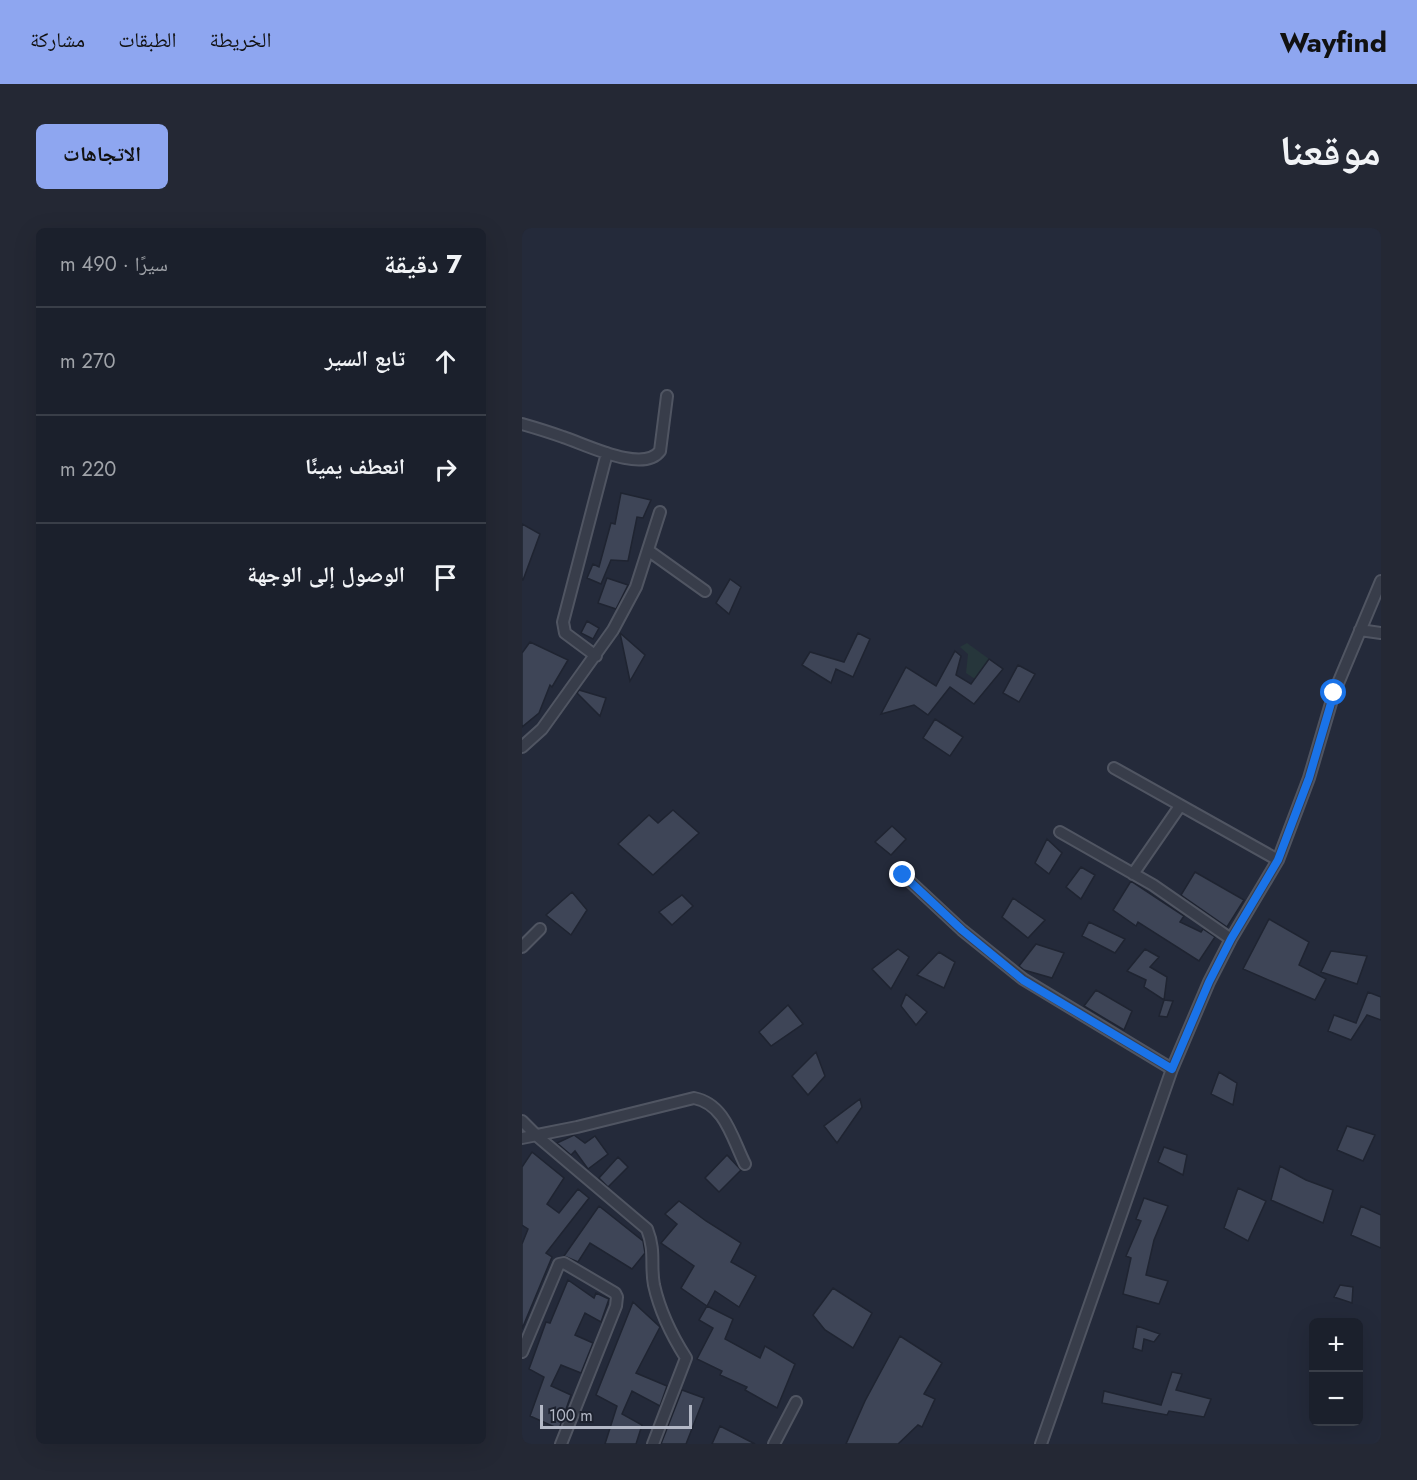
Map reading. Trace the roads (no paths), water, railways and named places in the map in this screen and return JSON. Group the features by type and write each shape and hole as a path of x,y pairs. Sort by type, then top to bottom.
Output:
{"street":[{"path":"522,424 616,456 650,459 656,457 660,451 667,396"},
{"path":"596,656 564,633 563,622 607,453"},
{"path":"522,747 542,729 596,656 622,615 636,587 660,512"},
{"path":"648,551 705,591"},
{"path":"1041,1444 1172,1069 1209,982 1231,939 1278,860 1309,778 1334,693 1381,581"},
{"path":"1360,630 1381,633"},
{"path":"1114,768 1278,860"},
{"path":"1133,874 1180,806"},
{"path":"1060,832 1153,885 1231,939"},
{"path":"903,875 962,930 1023,980 1172,1069"},
{"path":"522,946 540,929"},
{"path":"522,1138 694,1098 706,1100 716,1106 745,1164"},
{"path":"522,1122 647,1229 653,1244 654,1284 669,1331 686,1358 653,1444"},
{"path":"522,1352 524,1339 559,1263 564,1263 611,1290 617,1297 616,1306 561,1444"},
{"path":"774,1444 796,1402"}]}
